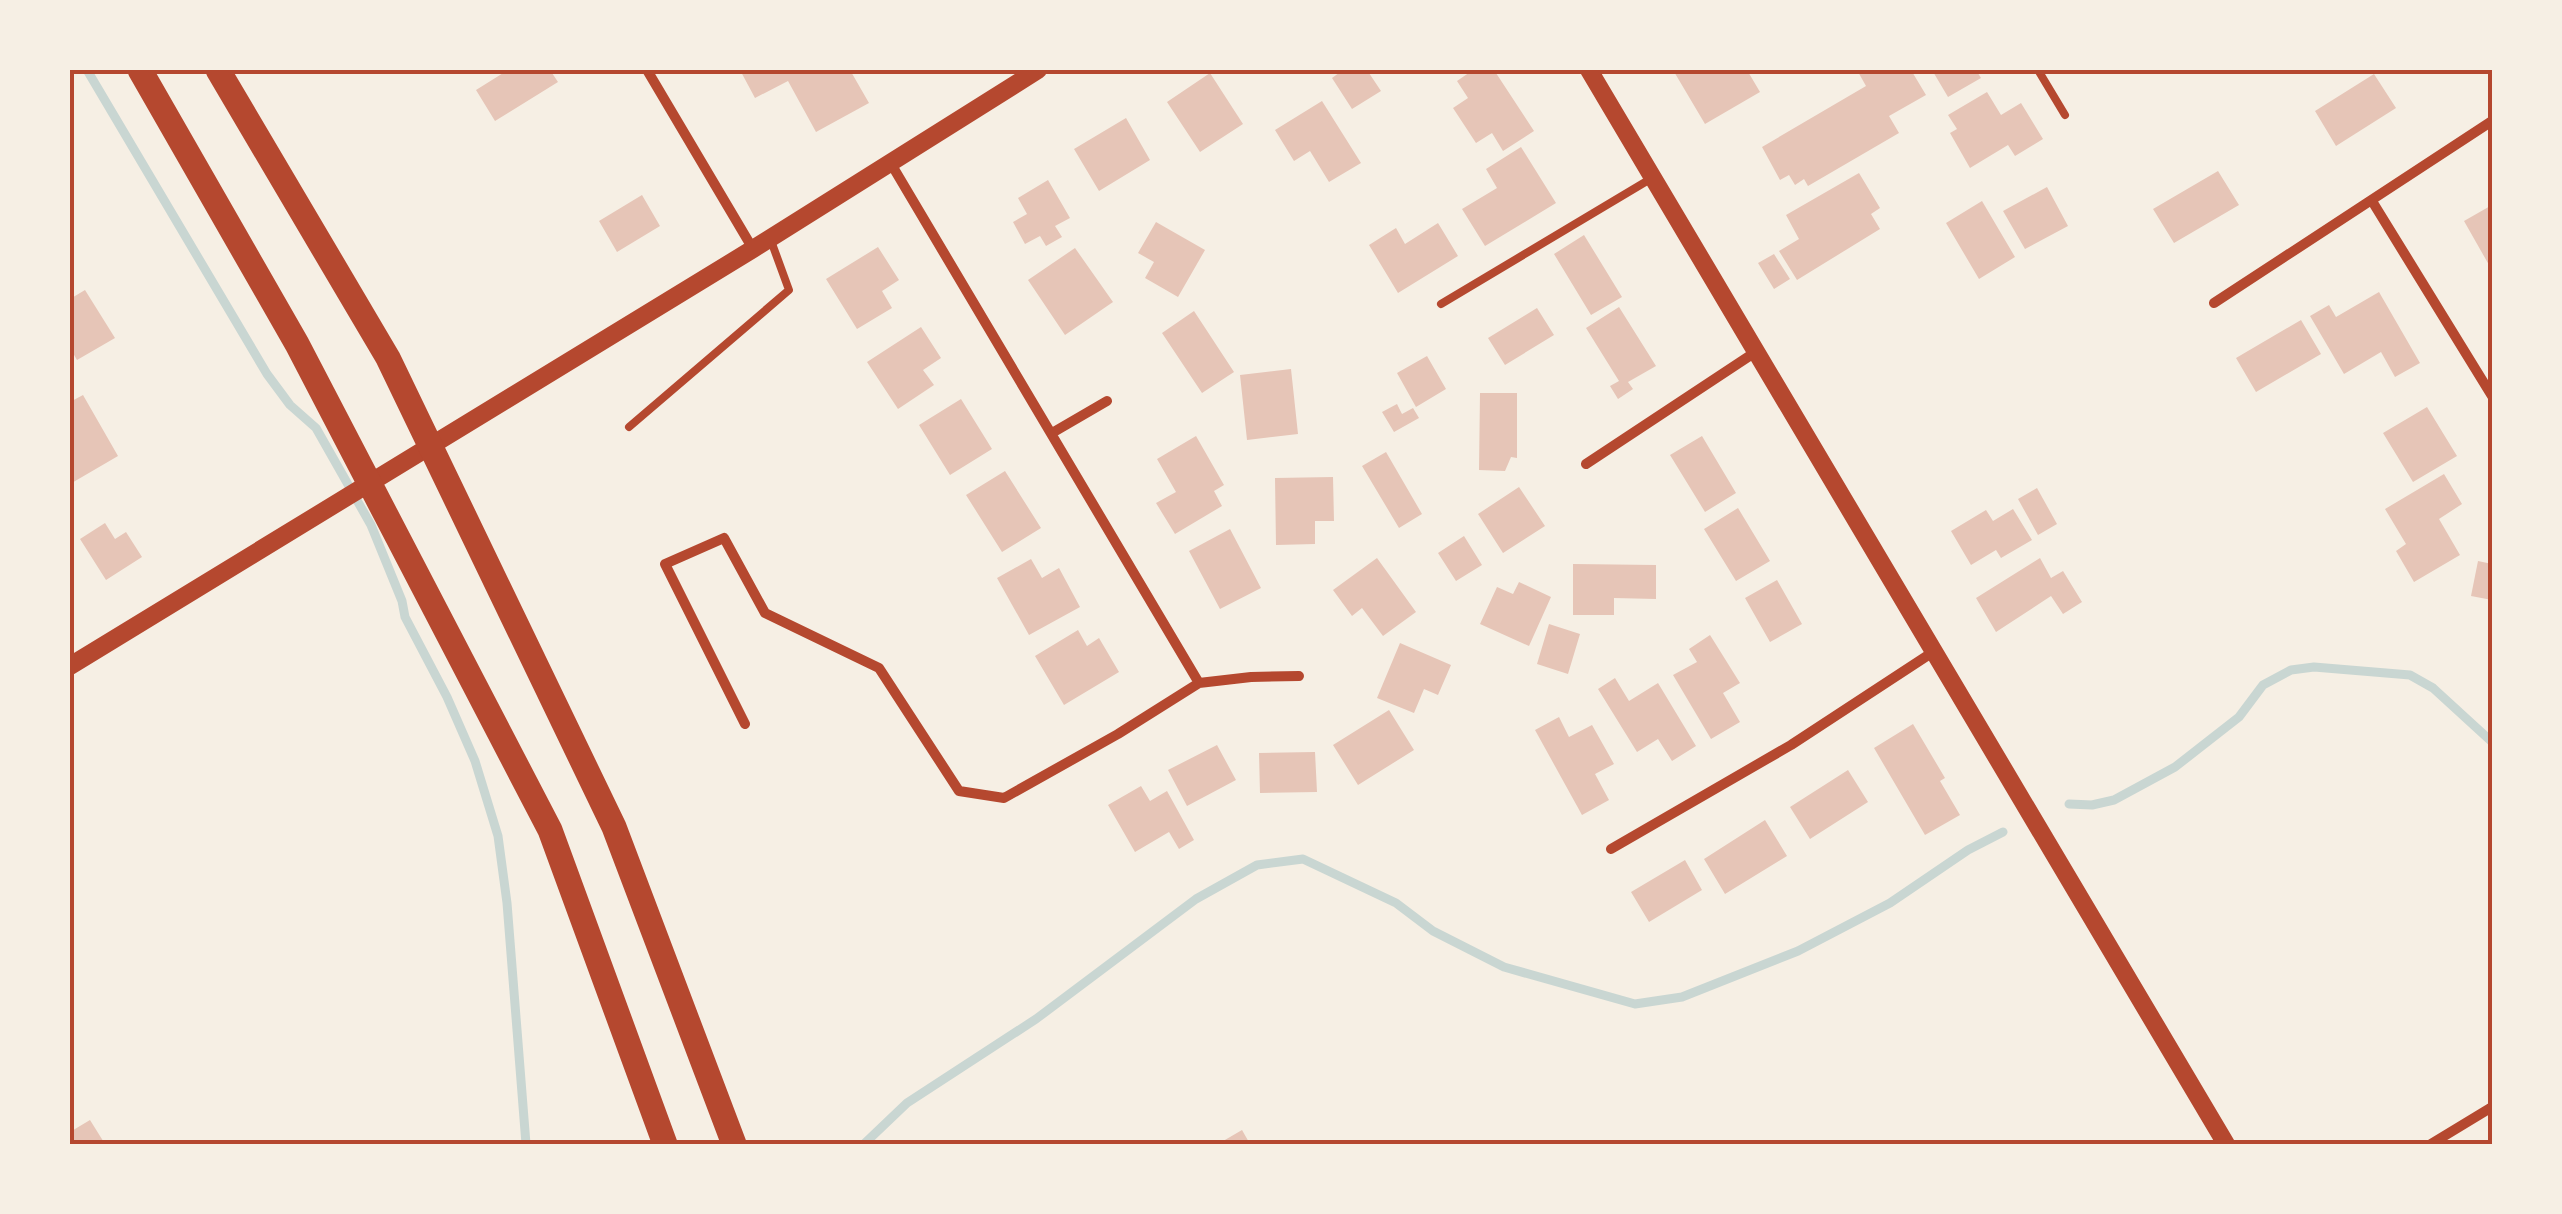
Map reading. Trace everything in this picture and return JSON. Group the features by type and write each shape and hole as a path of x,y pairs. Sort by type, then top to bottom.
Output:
{"highway":[{"path":"140,70 297,344 550,830 664,1144"},
{"path":"218,70 388,358 614,828 734,1144"}],"street":[{"path":"647,70 753,249"},
{"path":"70,666 753,249 1038,70"},
{"path":"1589,70 2226,1144"},
{"path":"2214,302 2492,121"},
{"path":"890,162 1199,683"},
{"path":"2372,201 2492,396"},
{"path":"1586,464 1754,353"},
{"path":"1052,433 1106,401"},
{"path":"744,724 665,564 724,538 765,613 879,668 959,791 1004,798 1199,683 1251,676 1300,676"},
{"path":"1611,849 1790,745 1933,652"},
{"path":"2431,1144 2492,1107"}],"lane":[{"path":"2038,70 2065,115"},
{"path":"1441,304 1652,178"},
{"path":"629,426 788,290 770,238"}],"building":[{"path":"508,70 550,70 558,82 495,121 476,90"},
{"path":"740,70 850,70 869,103 816,132 788,81 755,98"},
{"path":"1343,70 1367,70 1381,91 1352,109 1332,78"},
{"path":"1473,70 1494,70 1534,131 1503,151 1492,133 1476,143 1453,108 1468,98 1457,81"},
{"path":"1673,70 1747,70 1760,92 1705,124"},
{"path":"1857,70 1911,70 1926,95 1889,116 1899,133 1808,186 1804,179 1795,185 1789,175 1780,180 1762,147 1866,86"},
{"path":"1932,70 1976,70 1981,78 1948,97"},
{"path":"1210,73 1243,124 1200,152 1167,102"},
{"path":"2374,74 2396,108 2336,146 2315,111"},
{"path":"1987,92 2001,115 2021,103 2043,139 2015,156 2008,145 1970,168 1950,133 1957,129 1948,115"},
{"path":"1322,101 1361,163 1329,182 1310,151 1294,161 1275,130"},
{"path":"1126,118 1150,160 1099,191 1074,149"},
{"path":"1521,147 1556,203 1485,246 1462,209 1497,188 1486,169"},
{"path":"2218,171 2239,205 2174,243 2153,209"},
{"path":"1859,173 1880,208 1871,214 1880,229 1797,280 1779,251 1799,239 1786,215"},
{"path":"1048,180 1070,218 1055,226 1062,237 1046,246 1040,236 1025,244 1013,222 1027,214 1018,198"},
{"path":"2047,187 2068,226 2025,249 2003,211"},
{"path":"642,195 660,226 617,252 599,221"},
{"path":"1982,201 2015,257 1979,279 1946,223"},
{"path":"2492,205 2492,263 2489,265 2464,221"},
{"path":"1156,222 1205,250 1178,297 1145,278 1154,262 1138,253"},
{"path":"1438,223 1458,256 1398,293 1369,245 1396,228 1405,244"},
{"path":"1584,235 1622,297 1591,315 1554,254"},
{"path":"878,247 899,280 882,291 892,308 857,329 826,279"},
{"path":"1075,248 1113,302 1065,335 1028,280"},
{"path":"1774,254 1790,279 1774,289 1758,263"},
{"path":"85,290 115,338 77,360 70,348 70,299"},
{"path":"2379,292 2420,363 2395,377 2381,352 2344,374 2310,316 2329,305 2336,317"},
{"path":"1619,307 1656,366 1628,382 1633,389 1618,399 1610,386 1619,381 1586,328"},
{"path":"1537,308 1554,335 1505,365 1488,338"},
{"path":"1194,311 1234,372 1202,393 1162,333"},
{"path":"2301,320 2321,354 2256,392 2236,358"},
{"path":"921,327 941,358 923,370 934,385 898,409 867,362"},
{"path":"1427,356 1446,389 1416,407 1397,373"},
{"path":"1291,369 1298,434 1247,440 1240,375"},
{"path":"1480,393 1517,393 1517,458 1511,457 1505,471 1479,470"},
{"path":"83,395 118,456 70,484 70,402"},
{"path":"961,399 992,449 950,475 919,425"},
{"path":"1397,404 1402,414 1413,408 1419,418 1394,432 1382,412"},
{"path":"2427,407 2457,456 2413,482 2383,433"},
{"path":"1196,436 1224,485 1214,491 1222,506 1175,534 1156,503 1176,492 1157,459"},
{"path":"1702,436 1736,493 1705,512 1670,455"},
{"path":"1386,452 1422,514 1399,528 1362,466"},
{"path":"1005,471 1041,528 1002,552 966,495"},
{"path":"2444,474 2462,504 2439,519 2460,555 2414,582 2396,551 2406,544 2385,509"},
{"path":"1333,477 1334,521 1315,521 1315,544 1276,545 1275,478"},
{"path":"1519,487 1545,526 1503,553 1478,514"},
{"path":"2037,488 2057,524 2038,535 2018,499"},
{"path":"1738,508 1770,561 1736,581 1704,529"},
{"path":"2013,509 2032,540 2001,558 1996,550 1971,565 1951,531 1986,510 1993,521"},
{"path":"105,523 115,539 126,532 142,557 106,580 80,539"},
{"path":"1230,529 1261,588 1220,609 1189,551"},
{"path":"1464,536 1482,565 1456,581 1438,553"},
{"path":"1377,558 1416,612 1383,636 1362,608 1352,616 1333,590"},
{"path":"2040,558 2051,578 2063,571 2082,602 2063,614 2051,596 1996,632 1976,598"},
{"path":"1031,559 1042,578 1059,568 1080,607 1029,635 997,578"},
{"path":"2478,561 2492,564 2492,600 2471,596"},
{"path":"1573,564 1656,565 1656,599 1614,598 1614,615 1573,615"},
{"path":"1777,580 1802,624 1770,642 1745,598"},
{"path":"1519,582 1551,597 1529,646 1480,624 1497,587 1513,594"},
{"path":"1549,624 1580,634 1568,674 1537,664"},
{"path":"1078,630 1087,646 1099,638 1119,672 1064,705 1035,656"},
{"path":"1710,635 1740,683 1723,693 1740,722 1711,739 1673,675 1697,662 1689,649"},
{"path":"1400,643 1451,665 1438,695 1424,689 1414,713 1377,698"},
{"path":"1615,678 1629,701 1658,683 1696,746 1672,761 1658,739 1637,752 1598,689"},
{"path":"1389,710 1414,750 1358,785 1333,745"},
{"path":"1559,717 1569,737 1592,725 1614,764 1595,774 1609,800 1582,815 1535,730"},
{"path":"1913,724 1945,778 1940,781 1960,815 1925,835 1874,748"},
{"path":"1217,745 1236,780 1187,806 1168,770"},
{"path":"1315,752 1317,792 1260,793 1259,753"},
{"path":"1848,770 1868,802 1810,839 1790,807"},
{"path":"1141,786 1150,801 1167,791 1194,840 1179,849 1169,832 1135,852 1108,805"},
{"path":"1765,820 1787,856 1725,894 1704,859"},
{"path":"1685,860 1702,890 1649,922 1631,892"},
{"path":"90,1120 105,1144 70,1144 70,1132"},
{"path":"1242,1130 1250,1144 1218,1144"}],"waterway":[{"path":"87,70 267,374 290,405 316,428 371,525 405,617 475,761 498,836 507,903 526,1144"},
{"path":"2069,804 2092,805 2114,800 2175,767 2239,717 2263,685 2291,670 2314,667 2410,675 2433,688 2492,742"},
{"path":"864,1144 907,1103 1036,1019 1196,899 1257,865 1303,859 1396,903 1433,931 1504,967 1635,1004 1682,997 1798,951 1890,903 1968,850 2003,832"}]}
